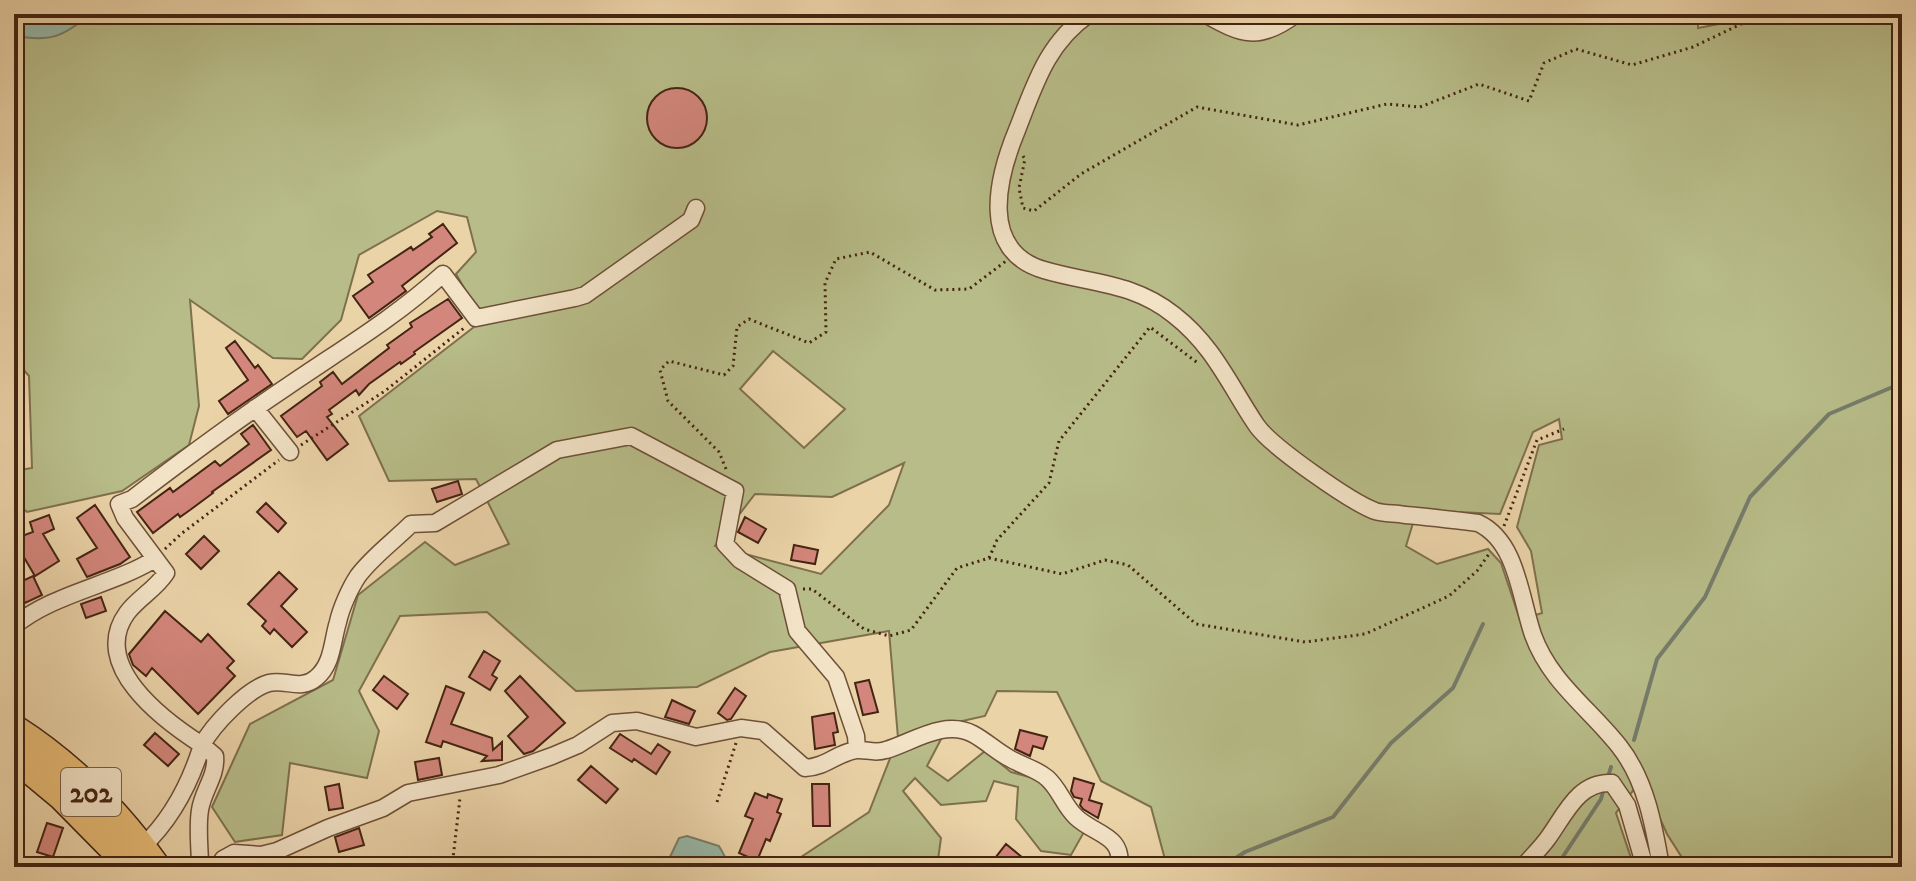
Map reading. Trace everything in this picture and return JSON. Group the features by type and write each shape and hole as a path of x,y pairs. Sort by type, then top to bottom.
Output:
{"highway":[{"name":"202","path":"14,729 77,780 119,820 143,860"},
{"name":"202","path":"14,756 143,860"}],"street":[{"path":"1089,14 1071,27 1044,62 1013,139 996,202 1004,237 1016,254 1041,269 1112,283 1148,297 1174,315 1201,340 1222,367 1268,439 1358,502 1376,511 1478,523 1492,530 1514,570 1534,637 1546,664 1562,687 1619,746 1635,771 1654,825 1661,867"},
{"path":"1205,14 1234,31 1260,33 1296,14"},
{"path":"200,867 199,813 217,769 215,756 172,726 135,688 123,669 116,649 117,631 127,612 166,573 125,518 119,504 132,499 255,408 366,337 443,274 476,318 585,295 691,220 696,208"},
{"path":"255,408 290,452"},
{"path":"143,860 191,778 211,729 256,688 286,682 299,686 315,680 328,665 338,618 358,576 411,524 435,523 557,450 631,436 735,491 725,544 740,560 787,589 797,631 836,677 856,736 857,750"},
{"path":"14,626 62,599 131,574 155,559"},
{"path":"219,867 223,859 234,853 261,855 277,851 383,808 408,793 499,775 578,745 612,723 637,721 696,737 741,728 763,731 805,768 819,767 857,750 869,753 884,751 932,732 955,729 972,733 1001,754 1034,768 1050,780 1069,811 1086,827 1115,841 1119,847 1119,867"},
{"path":"1523,867 1547,839 1575,797 1607,782 1627,805 1645,867"}],"path":[{"path":"1013,139 1025,159 1019,188 1023,208 1034,211 1081,174 1197,107 1298,125 1387,104 1420,107 1479,84 1529,101 1544,63 1576,49 1632,65 1693,47 1762,14"},
{"path":"735,491 719,452 668,401 660,370 669,361 724,375 733,366 737,327 749,319 809,343 826,332 825,283 836,259 870,252 935,290 969,289 1016,254"},
{"path":"155,559 181,534 290,452 385,391 476,318"},
{"path":"989,558 997,540 1049,483 1059,441 1150,327 1197,364 1222,367"},
{"path":"787,589 812,589 864,629 889,636 911,630 957,568 989,558 1062,574 1105,560 1128,565 1196,624 1305,642 1365,634 1449,596 1477,571 1499,538 1537,440 1564,429"},
{"path":"717,802 741,728"},
{"path":"452,867 462,783"}],"green space":[{"path":"14,14 1698,14 1698,28 1740,20 1741,14 1902,14 1902,867 1688,867 1667,834 1642,779 1616,813 1634,867 1167,867 1151,807 1101,781 1057,692 997,691 985,716 949,724 927,766 948,781 985,751 1011,772 1037,779 1084,832 1071,855 1041,851 1016,819 1018,787 994,781 986,801 941,805 915,778 903,791 941,838 937,867 786,867 869,812 898,738 889,631 770,652 697,687 576,691 487,612 400,616 359,691 379,731 367,778 290,763 282,835 235,842 212,807 250,724 333,680 358,595 425,542 455,565 509,544 476,479 389,481 359,416 483,320 456,274 476,252 467,217 437,211 359,255 341,320 302,359 273,358 190,300 199,406 189,445 122,491 27,512 14,501 14,471 32,468 29,376 14,359","holes":["773,351 845,409 804,448 740,389","1559,419 1562,439 1539,445 1517,527 1531,551 1542,613 1520,620 1501,563 1488,549 1437,564 1406,546 1417,510 1500,514 1533,432","904,463 889,505 821,574 715,546 755,494 832,497"]}],"shaded area":[{"path":"14,14 91,14 64,33 38,38 14,36"},
{"path":"687,836 719,846 729,864 726,867 677,867 670,857 679,838"}],"building":[{"path":"677,88 688,90 698,97 705,107 705,129 698,139 688,146 677,148 666,146 656,139 649,129 647,118 649,107 656,97 666,90"},
{"path":"443,224 457,243 402,286 406,291 369,318 353,296 373,282 368,275 411,247 413,250 432,237 429,234"},
{"path":"448,299 462,318 369,384 359,395 356,390 329,410 332,414 327,417 348,444 327,460 306,431 297,437 281,416 322,386 320,382 333,372 342,384 389,348 387,345 412,327 410,323"},
{"path":"235,341 255,368 258,365 272,384 228,414 219,401 248,380 226,348"},
{"path":"253,425 271,450 190,510 180,517 178,514 153,533 137,512 170,488 173,492 215,461 220,466 249,444 241,434"},
{"path":"458,481 462,494 437,502 432,489"},
{"path":"266,503 286,523 278,532 257,512"},
{"path":"95,505 130,557 87,577 77,559 97,548 77,518"},
{"path":"49,515 54,529 43,534 59,561 35,576 22,554 14,557 14,539 33,532 30,522"},
{"path":"745,517 766,529 758,543 738,532"},
{"path":"204,536 219,551 201,569 186,554"},
{"path":"794,545 818,550 815,564 791,560"},
{"path":"279,572 297,589 281,606 307,632 292,647 274,629 270,634 262,626 266,621 248,604"},
{"path":"33,576 42,595 25,603 16,584"},
{"path":"101,597 106,611 86,618 81,604"},
{"path":"165,611 201,642 208,634 234,661 227,668 235,676 198,714 152,668 146,676 133,665 129,654"},
{"path":"484,651 500,661 492,675 497,678 490,690 469,677"},
{"path":"384,676 408,694 397,709 373,690"},
{"path":"520,676 565,723 533,751 524,754 508,736 528,717 505,691"},
{"path":"869,680 878,712 863,715 855,683"},
{"path":"446,686 464,693 451,724 492,738 493,750 502,742 502,760 482,761 487,756 443,741 441,747 426,742"},
{"path":"735,688 746,696 731,719 727,720 718,713"},
{"path":"672,700 695,711 689,724 665,717"},
{"path":"834,713 838,732 833,733 835,745 815,749 812,717"},
{"path":"1020,730 1047,737 1043,749 1033,746 1030,756 1015,749"},
{"path":"155,733 179,754 168,766 144,745"},
{"path":"620,734 651,754 658,744 670,752 656,774 610,748"},
{"path":"439,758 442,775 418,780 415,762"},
{"path":"591,766 618,789 606,803 578,780"},
{"path":"1074,778 1094,784 1089,800 1102,804 1098,818 1083,809 1080,805 1082,799 1074,797 1071,791"},
{"path":"339,784 343,808 329,810 325,787"},
{"path":"812,784 829,784 830,826 813,826"},
{"path":"755,793 782,799 777,812 781,814 770,841 766,839 757,861 739,853 753,819 745,816"},
{"path":"47,823 63,828 53,857 37,852"},
{"path":"359,828 364,845 339,852 335,837"},
{"path":"1006,844 1034,867 1007,867 996,857"}],"waterway":[{"path":"1634,740 1657,659 1705,597 1750,497 1829,414 1902,383"},
{"path":"1222,867 1245,852 1333,817 1391,743 1453,688 1483,624"},
{"path":"1607,780 1611,767"},
{"path":"1556,867 1601,799 1604,788"}]}
